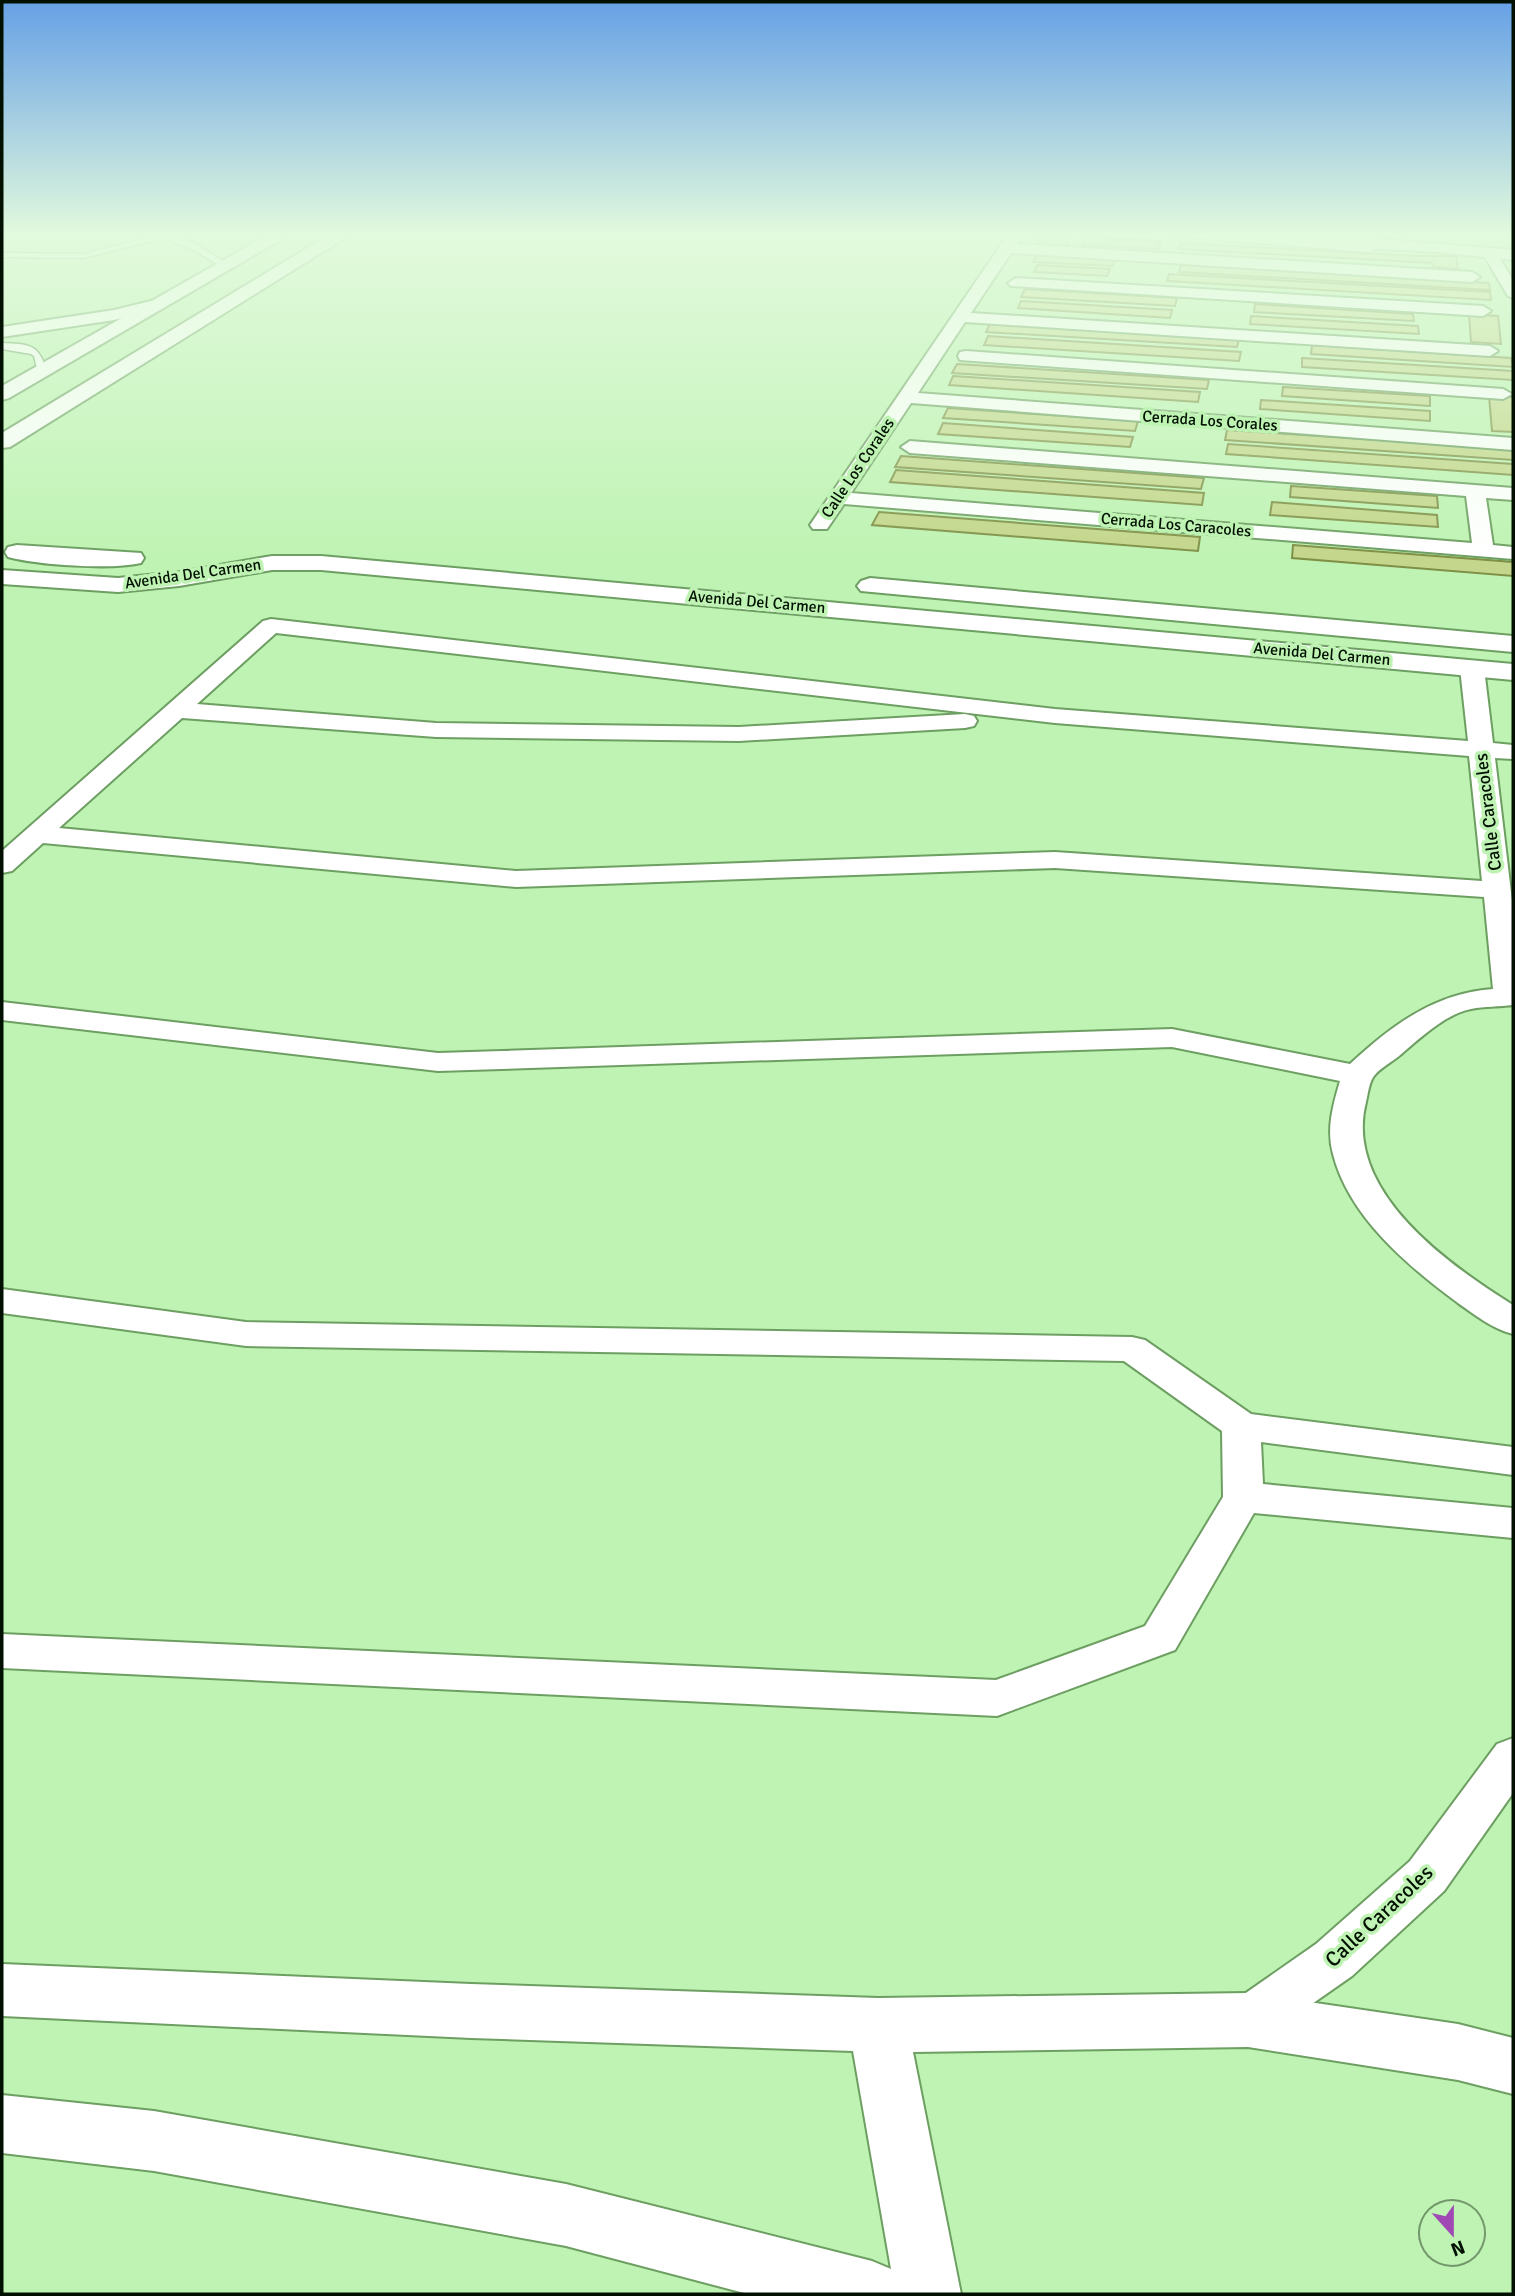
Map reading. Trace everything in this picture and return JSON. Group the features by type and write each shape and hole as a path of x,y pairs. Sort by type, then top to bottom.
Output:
{"main road":[{"path":"2,394 89,343"},
{"path":"2,442 164,343"},
{"name":"Avenida Del Carmen","path":"2,551 108,559 153,557"},
{"path":"36,580 66,556"},
{"path":"541,582 562,558"},
{"name":"Avenida Del Carmen","path":"2,577 118,585 179,579 272,563 321,563 1513,672"},
{"name":"Avenida Del Carmen","path":"841,583 1513,644"},
{"path":"1298,652 1301,625"},
{"path":"2,1990 471,2011 878,2025 1248,2020 1458,2052 1513,2066"},
{"path":"878,2025 928,2294"},
{"path":"2,2124 154,2141 566,2216 872,2294"}],"street":[{"name":"Calle Los Corales","path":"820,524 942,343"},
{"path":"1471,343 1490,351"},
{"path":"966,356 1446,403 1503,394"},
{"name":"Cerrada Los Corales","path":"906,397 1513,444"},
{"path":"1446,403 1463,440"},
{"path":"910,447 1513,494"},
{"path":"1475,491 1483,550"},
{"name":"Cerrada Los Caracoles","path":"838,498 1513,553"},
{"path":"2,865 271,626 1055,716 1513,752"},
{"name":"Calle Caracoles","path":"1358,1074 1407,1032 1459,1003 1511,997 1497,890 1503,846 1481,749 1472,668"},
{"path":"176,710 436,730 739,734 1055,716"},
{"path":"37,834 516,879 1055,860 1497,890"},
{"path":"2,1011 438,1062 1172,1038 1358,1074 1344,1125 1359,1182 1400,1237 1460,1289 1513,1322"},
{"path":"2,1301 246,1334 1132,1349 1241,1426 1513,1461"},
{"path":"2,1651 997,1698 1160,1638 1243,1497 1241,1426"},
{"path":"1243,1497 1513,1523"},
{"name":"Calle Caracoles","path":"1248,2020 1334,1960 1427,1875 1513,1757"}],"lane":[{"path":"2,346 21,347 32,351 38,355 41,371"}],"building":[{"path":"1101,343 1241,352 1239,361 984,345"},
{"path":"1173,343 1238,343 1237,347"},
{"path":"1312,345 1511,358 1513,367 1311,354"},
{"path":"1302,358 1513,371 1513,380 1302,367"},
{"path":"957,364 1209,380 1207,389 952,373"},
{"path":"953,376 1200,392 1198,402 949,385"},
{"path":"1283,387 1430,396 1430,406 1282,396"},
{"path":"1489,396 1513,397 1513,432 1492,431"},
{"path":"1261,400 1430,411 1430,421 1260,409"},
{"path":"948,408 1138,421 1135,431 943,418"},
{"path":"943,423 1133,437 1130,447 938,434"},
{"path":"1227,430 1513,449 1513,460 1225,440"},
{"path":"1228,444 1513,464 1513,475 1226,454"},
{"path":"901,456 1204,478 1201,489 895,467"},
{"path":"896,470 1204,493 1202,505 890,482"},
{"path":"1291,486 1437,496 1438,508 1290,497"},
{"path":"1272,502 1437,515 1438,527 1270,515"},
{"path":"879,512 1200,537 1198,551 872,525"},
{"path":"1293,545 1513,562 1513,576 1292,558"}]}
